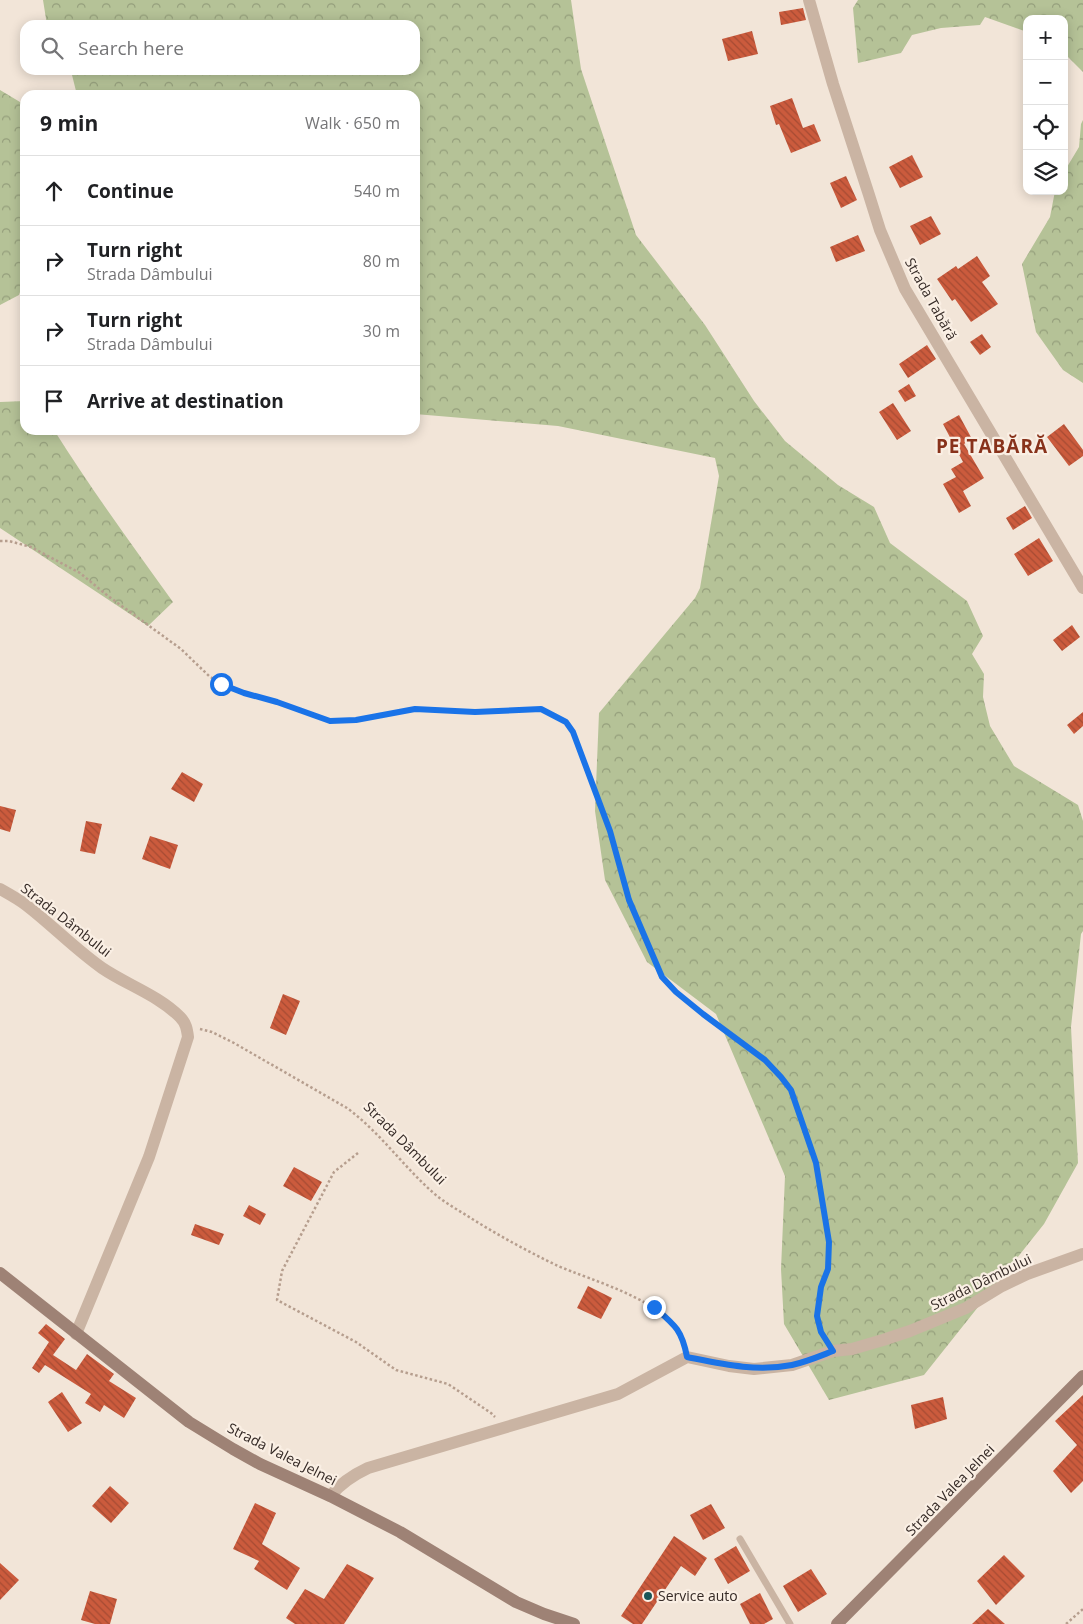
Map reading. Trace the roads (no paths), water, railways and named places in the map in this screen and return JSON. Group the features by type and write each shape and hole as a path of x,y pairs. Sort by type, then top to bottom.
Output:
{"main road":[{"name":"Strada Valea Jelnei","path":"0,1273 190,1422 260,1464 330,1496 400,1532 516,1602 574,1624"},
{"name":"Strada Valea Jelnei","path":"837,1624 1083,1376"}],"street":[{"name":"Strada Tabără","path":"809,0 833,84 869,195 883,237 905,289 1083,588"},
{"name":"Strada Dâmbului","path":"0,889 26,905 87,958 114,976 147,993 180,1017 187,1026 188,1037 149,1156 76,1334"},
{"name":"Strada Dâmbului","path":"330,1496 340,1484 368,1468 618,1394 687,1357 728,1366 754,1369 792,1365 833,1351 852,1349 910,1331 966,1308 1002,1286 1027,1274 1083,1254"}],"lane":[{"path":"740,1539 790,1624"}],"place":[{"name":"Service auto","path":"648,1596"}],"district":[{"name":"PE TABĂRĂ","path":"992,446"}]}
